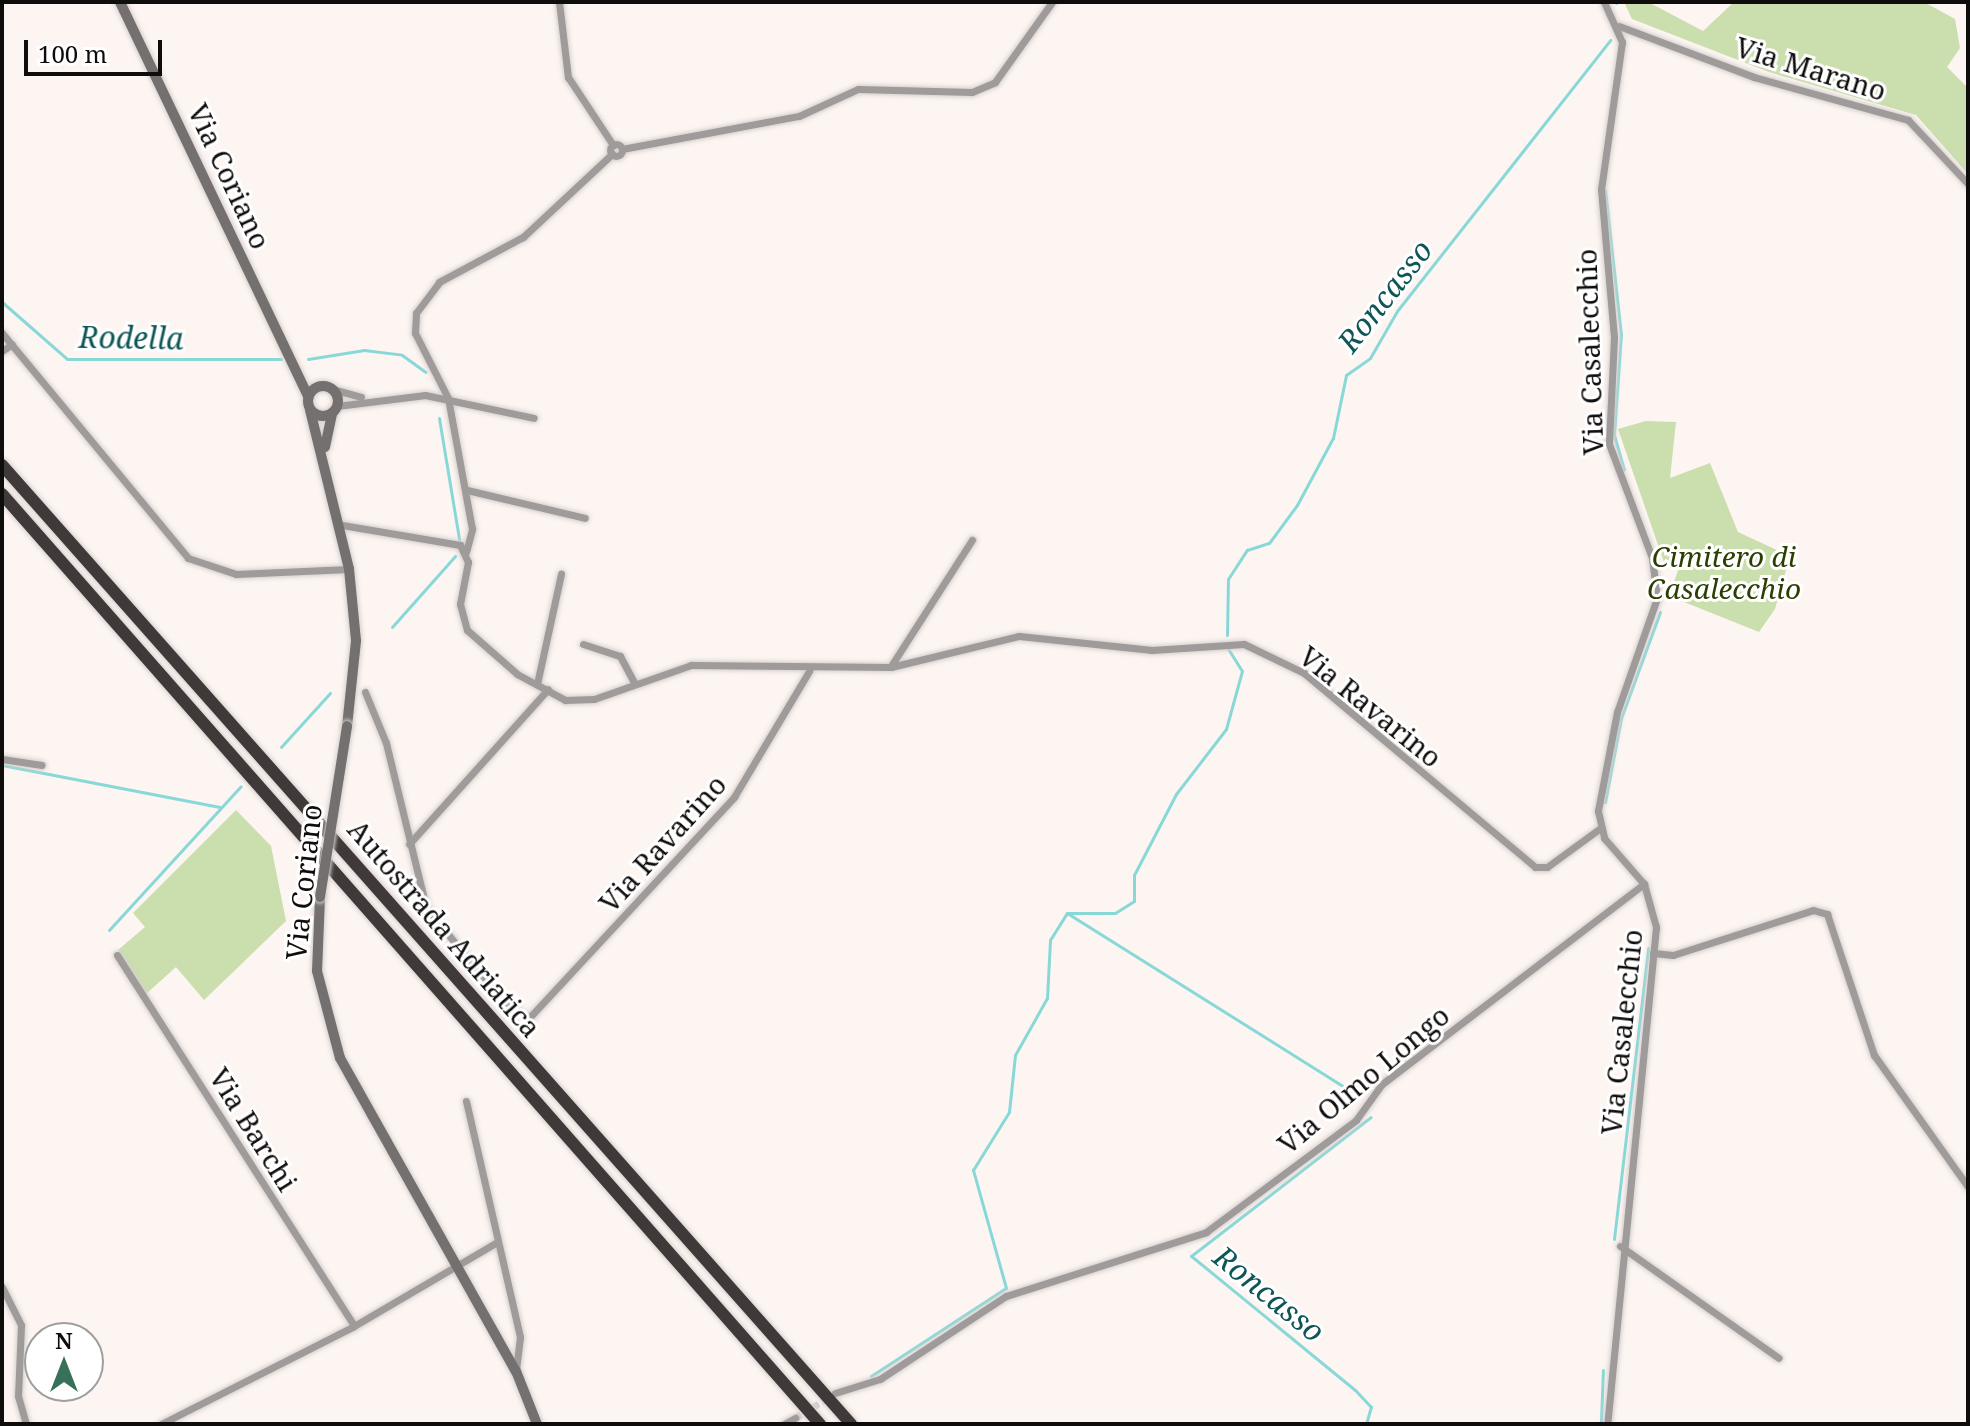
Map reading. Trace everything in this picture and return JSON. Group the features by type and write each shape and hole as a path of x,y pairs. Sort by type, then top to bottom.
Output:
{"highway":[{"name":"Autostrada Adriatica","path":"2,465 851,1424"},
{"name":"Autostrada Adriatica","path":"2,494 820,1424"}],"main road":[{"name":"Via Coriano","path":"120,2 308,396 325,449 342,525 356,641 347,726 320,897 323,1016 453,1262 516,1371 537,1424"},
{"path":"296,371 328,387 334,410 310,410"},
{"path":"308,396 328,387"},
{"name":"Via Coriano","path":"325,449 334,410"}],"street":[{"path":"559,2 568,77 613,145 622,149"},
{"name":"Via Ravarino","path":"1052,2 995,82 972,92 858,89 799,116 622,149 612,154 523,237 460,269 423,299 415,333 448,398 467,490 466,552 460,604 467,630 537,684 581,702 691,665 809,671 891,667 1019,636 1152,650 1244,644 1304,673 1535,867 1547,867 1599,829"},
{"path":"1604,2 1619,26"},
{"name":"Via Marano","path":"1619,26 1754,77 1908,120 1968,184"},
{"name":"Via Casalecchio","path":"1607,1424 1620,1246 1653,953 1653,904 1644,884 1599,829 1617,712 1657,598 1652,558 1609,444 1614,337 1601,189 1619,26"},
{"path":"612,154 613,145"},
{"path":"2,333 188,558 236,574 349,569"},
{"path":"2,351 12,344"},
{"path":"328,387 363,397 448,398 534,418"},
{"path":"334,410 363,397"},
{"path":"467,490 585,518"},
{"path":"342,525 448,542 466,552"},
{"path":"891,667 972,540"},
{"path":"537,684 561,574"},
{"path":"583,644 620,656 634,682"},
{"name":"Via Ravarino","path":"409,844 432,917 520,1017 538,1013 715,821 809,671"},
{"path":"409,844 548,689"},
{"path":"365,692 386,743 409,844"},
{"path":"2,759 42,765"},
{"name":"Via Olmo Longo","path":"835,1393 880,1379 1006,1296 1206,1232 1356,1120 1382,1084 1644,884"},
{"path":"1653,953 1673,955 1813,910 1827,914 1874,1055 1968,1187"},
{"name":"Via Barchi","path":"117,955 354,1326"},
{"name":"Via Coriano","path":"466,1101 520,1337 516,1371"},
{"path":"161,1424 354,1326 453,1262 497,1242"},
{"path":"1620,1246 1779,1358"},
{"path":"2,1287 21,1325 18,1396 26,1424"},
{"path":"784,1424 795,1418"}],"green space":[{"path":"1648,2 1703,31 1734,2 1924,2 1955,19 1960,48 1947,67 1968,88 1968,174 1916,115 1769,72 1632,19 1625,4"},
{"name":"Cimitero di Casalecchio","path":"1646,421 1676,422 1670,478 1710,463 1738,532 1790,556 1775,609 1759,632 1669,596 1681,562 1666,568 1618,429"},
{"path":"236,810 271,846 286,921 204,1000 176,967 146,994 118,950 145,927 133,913"}],"waterway":[{"name":"Roncasso","path":"1227,635 1228,579 1247,550 1269,543 1297,505 1333,438 1346,375 1370,358 1397,311 1610,40"},
{"name":"Roncasso","path":"1605,190 1621,334 1614,435 1624,470"},
{"name":"Rodella","path":"2,302 67,359 281,359"},
{"name":"Rodella","path":"308,359 364,350 402,355 425,372"},
{"name":"Rodella","path":"439,418 459,539"},
{"name":"Rodella","path":"392,627 455,556"},
{"name":"Roncasso","path":"1605,802 1621,718 1660,612"},
{"name":"Roncasso","path":"871,1376 1006,1288 973,1170 1009,1112 1015,1055 1047,998 1050,940 1067,913 1115,913 1134,901 1134,875 1176,794 1226,729 1242,671 1228,649"},
{"name":"Rodella","path":"281,747 330,693"},
{"name":"Rodella","path":"2,765 221,807"},
{"name":"Rodella","path":"109,930 241,786"},
{"name":"Roncasso","path":"1067,913 1355,1094"},
{"name":"Roncasso","path":"1614,1239 1648,948"},
{"name":"Roncasso","path":"1366,1424 1371,1407 1355,1390 1191,1256 1371,1117"},
{"name":"Roncasso","path":"1601,1421 1603,1370"}],"tunnel":[{"path":"795,1418 831,1396"}]}
